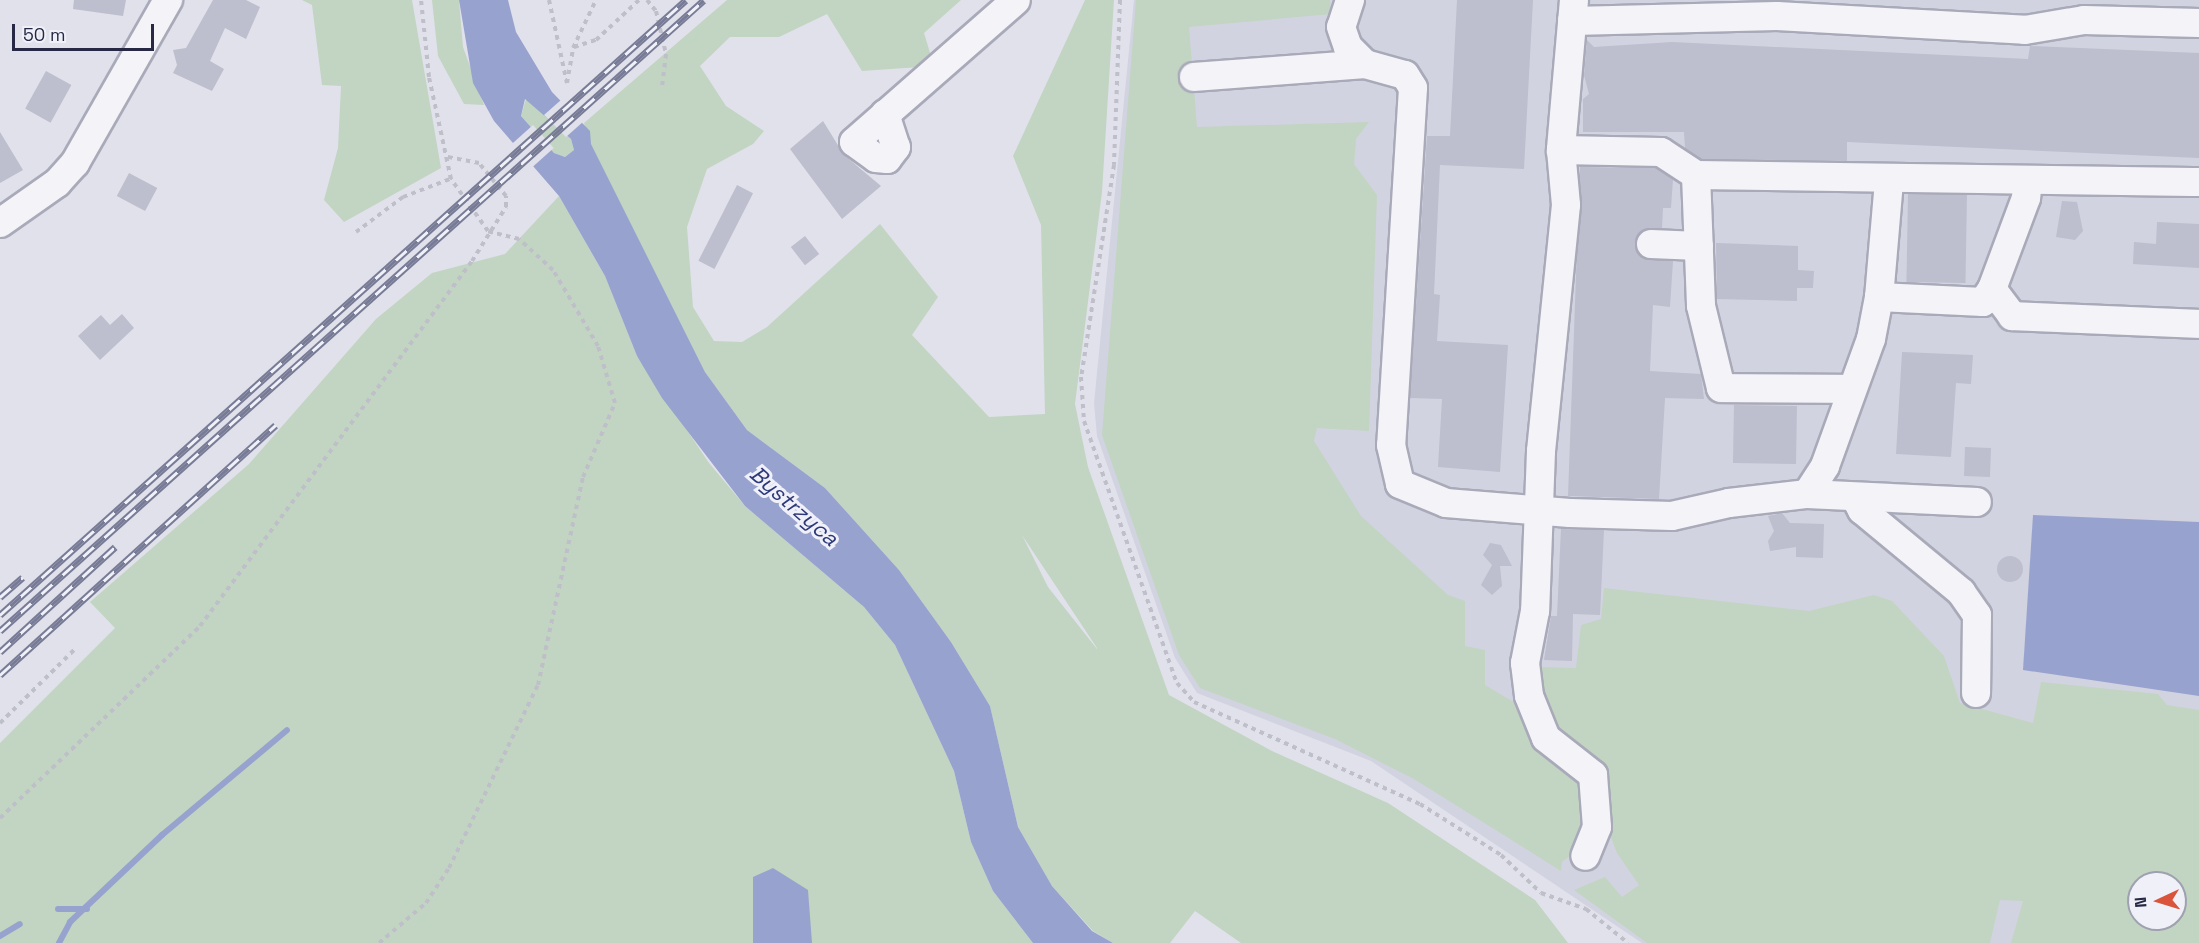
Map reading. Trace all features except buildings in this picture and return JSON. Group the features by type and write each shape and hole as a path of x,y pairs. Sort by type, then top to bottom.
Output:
{"street":[{"path":"0,223 57,183 75,163 168,0"},
{"path":"885,114 1016,0"},
{"path":"1350,0 1342,16 1343,38 1365,64"},
{"path":"1586,856 1597,827 1593,775 1546,738 1529,696 1525,663 1535,611 1538,511 1566,205 1561,150 1573,11 1723,5 1888,22 2025,30 2084,20 2170,11 2199,23"},
{"path":"1194,77 1365,64 1406,75 1413,88 1414,124 1407,137 1400,237 1394,473 1400,484 1426,499 1538,511 1672,516 1729,503 1807,494 1977,502"},
{"path":"1561,150 1661,152 1696,175 1889,181 2199,182"},
{"path":"1696,175 1701,306 1721,388 1852,390"},
{"path":"1879,297 1983,302 1992,289 2026,198 2028,180"},
{"path":"1807,494 1818,484 1852,390 1879,297 1889,181"},
{"path":"1651,244 1699,246"},
{"path":"1992,289 2012,316 2199,324"},
{"path":"1855,497 1862,510 1961,592 1977,615 1976,693"}],"path":[{"path":"379,943 426,903 450,868 538,685 583,477 615,403 598,346 553,270 519,239 488,231 451,179 429,77 422,0"},
{"path":"549,0 567,83 573,48 596,0"},
{"path":"573,48 596,40 639,0"},
{"path":"647,0 656,11 666,54 662,86"},
{"path":"1120,0 1114,165 1081,377 1084,421 1177,683 1194,702 1420,804 1501,855 1541,892 1586,909 1628,943"},
{"path":"0,818 200,626 472,261 488,231 506,207 506,196 479,163 448,157"},
{"path":"356,232 403,197 451,179"},
{"path":"0,723 75,649"}],"shaded area":[{"path":"1134,0 2199,0 2199,943 1642,943 1371,761 1197,693 1175,658 1097,436 1094,403"}],"green space":[{"path":"302,0 412,0 441,168 344,222 324,200 338,148 341,86 322,85 312,5"},
{"path":"432,0 459,0 463,47 484,105 464,104 438,56"},
{"path":"727,0 961,0 924,33 931,56 920,67 862,71 827,14 779,37 730,37 700,66 726,106 764,131 753,144 707,169 687,227 693,307 714,341 742,342 767,327 880,224 938,297 912,335 989,417 1045,414 1041,225 1013,156 1085,0 1114,0 1102,192 1075,404 1088,467 1169,695 1272,751 1388,803 1535,900 1568,943 1241,943 1195,911 1170,943 1113,943 1093,931 1052,886 1018,827 990,706 951,642 899,570 825,488 747,430 705,372 590,143 584,123","holes":["1022,535 1097,648 1048,587"]},
{"path":"1136,0 1330,0 1331,14 1189,27 1197,127 1369,122 1356,139 1354,164 1377,195 1369,431 1317,428 1314,441 1361,516 1448,595 1465,601 1465,646 1485,650 1485,685 1517,704 1540,740 1588,779 1589,816 1580,848 1562,862 1561,871 1414,779 1335,739 1200,688 1179,655 1102,435"},
{"path":"526,99 571,139 574,150 565,157 554,153 521,116"},
{"path":"559,196 605,276 637,356 709,463 745,506 864,607 895,645 954,771 971,842 993,891 1033,943 0,943 0,743 115,628 90,602 249,464 376,319 432,273 505,254"},
{"path":"1604,588 1809,611 1874,595 1892,601 1944,656 1960,703 2033,723 2041,682 2158,694 2167,705 2199,710 2199,943 2011,943 2023,901 2000,900 1990,943 1647,943 1574,890 1605,877 1622,897 1639,885 1617,853 1602,814 1548,731 1538,667 1576,668 1581,625 1601,619"}],"water":[{"name":"Bystrzyca","path":"459,0 508,0 516,32 552,92 590,131 591,144 705,372 747,430 825,488 899,570 951,642 990,706 1018,827 1052,886 1092,931 1113,943 1033,943 993,891 971,842 954,771 895,645 864,607 745,506 662,398 637,356 605,276 559,196 494,121 473,83","holes":["525,99 571,139 574,150 565,157 554,153 521,116"]},
{"path":"2033,515 2199,522 2199,696 2023,670"},
{"path":"773,868 808,890 812,943 753,943 753,877"}],"pier":[{"path":"561,100 584,121 566,137 544,115"},
{"path":"533,125 554,148 531,168 511,145"}],"waterway":[{"path":"59,943 70,922 162,835 287,730"},
{"path":"58,909 87,909"},
{"path":"0,936 20,924"}],"railway":[{"path":"0,615 686,0"},
{"path":"0,631 704,0"},
{"path":"0,675 276,425"},
{"path":"0,652 115,547"},
{"path":"0,597 23,577"}]}
